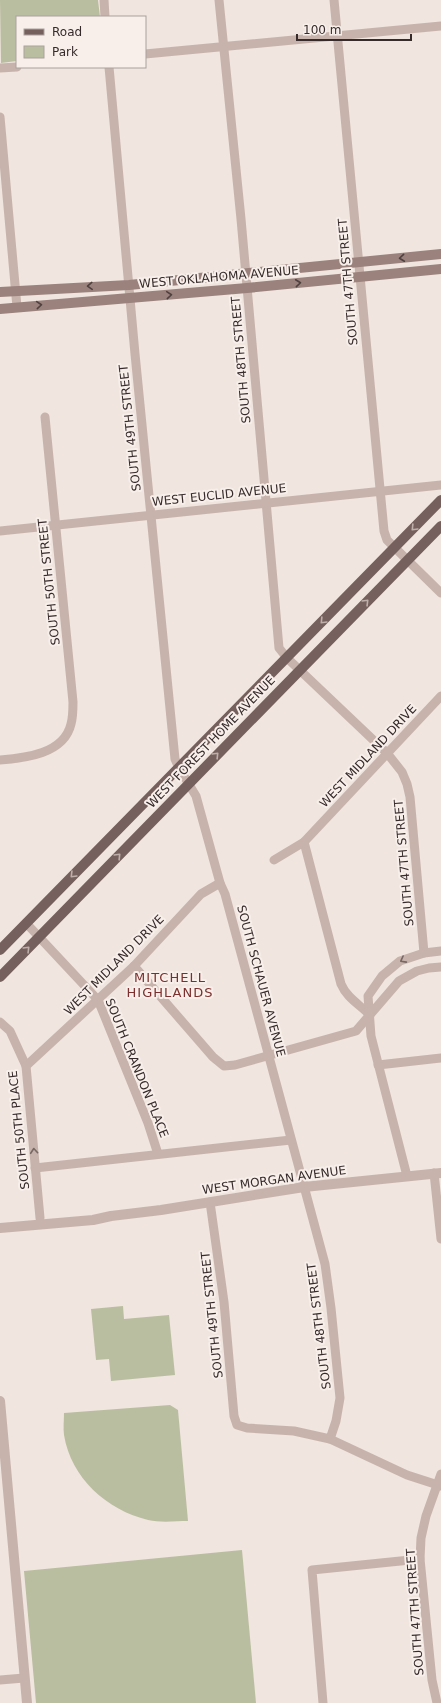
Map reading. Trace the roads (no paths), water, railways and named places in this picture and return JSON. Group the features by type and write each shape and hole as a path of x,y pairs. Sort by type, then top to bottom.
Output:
{"main road":[{"name":"WEST OKLAHOMA AVENUE","path":"0,292 129,285 441,254"},
{"name":"WEST OKLAHOMA AVENUE","path":"0,309 247,288 441,269"},
{"name":"WEST FOREST HOME AVENUE","path":"0,976 189,783 294,664 401,554 441,500"},
{"name":"WEST FOREST HOME AVENUE","path":"0,950 179,768 294,664 401,554 441,526"}],"street":[{"path":"104,0 105,16"},
{"name":"SOUTH 48TH STREET","path":"219,0 280,648 294,664"},
{"name":"SOUTH 47TH STREET","path":"334,0 384,531 387,540 441,593"},
{"path":"146,54 441,26"},
{"path":"0,68 16,67"},
{"name":"SOUTH 49TH STREET","path":"109,68 175,758 179,768 189,783"},
{"path":"0,117 17,307"},
{"name":"SOUTH 50TH STREET","path":"0,760 24,758 43,753 61,742 71,725 73,702 45,417"},
{"name":"WEST EUCLID AVENUE","path":"0,531 266,502 380,492 441,484"},
{"name":"SOUTH 47TH STREET","path":"294,664 387,753 402,772 409,791 424,953"},
{"name":"WEST MIDLAND DRIVE","path":"274,860 304,842 441,696"},
{"name":"SOUTH SCHAUER AVENUE","path":"189,783 196,796 220,883 225,894 270,1055 304,1187"},
{"path":"304,842 344,992 370,1015"},
{"name":"WEST MIDLAND DRIVE","path":"26,1066 134,966 201,894 220,883"},
{"name":"SOUTH CRANDON PLACE","path":"26,922 98,1000 148,1122 158,1154"},
{"path":"407,1176 371,1036 368,996 376,982 389,969 400,961 424,953 441,951"},
{"path":"134,966 212,1057 224,1066 235,1065 356,1031 399,981 417,971 441,967"},
{"name":"SOUTH 50TH PLACE","path":"0,1022 10,1031 26,1066 40,1218"},
{"path":"378,1065 441,1058"},
{"path":"35,1168 291,1140"},
{"path":"438,1173 441,1239"},
{"name":"WEST MORGAN AVENUE","path":"0,1228 93,1220 304,1187 438,1173"},
{"name":"SOUTH 48TH STREET","path":"304,1187 325,1264 335,1344 340,1398 336,1421 330,1439"},
{"name":"SOUTH 49TH STREET","path":"210,1202 224,1302 234,1416 237,1425 247,1428 294,1431 330,1439"},
{"name":"WEST MORGAN AVENUE","path":"0,1221 92,1215 111,1216"},
{"path":"0,1401 27,1703"},
{"path":"330,1439 407,1475 438,1486"},
{"name":"SOUTH 47TH STREET","path":"437,1703 432,1680 420,1559 421,1538 426,1516 438,1486 441,1474"},
{"path":"323,1703 312,1570 420,1559"},
{"path":"0,1680 24,1678"}],"district":[{"name":"MITCHELL HIGHLANDS","path":"170,984"}]}
